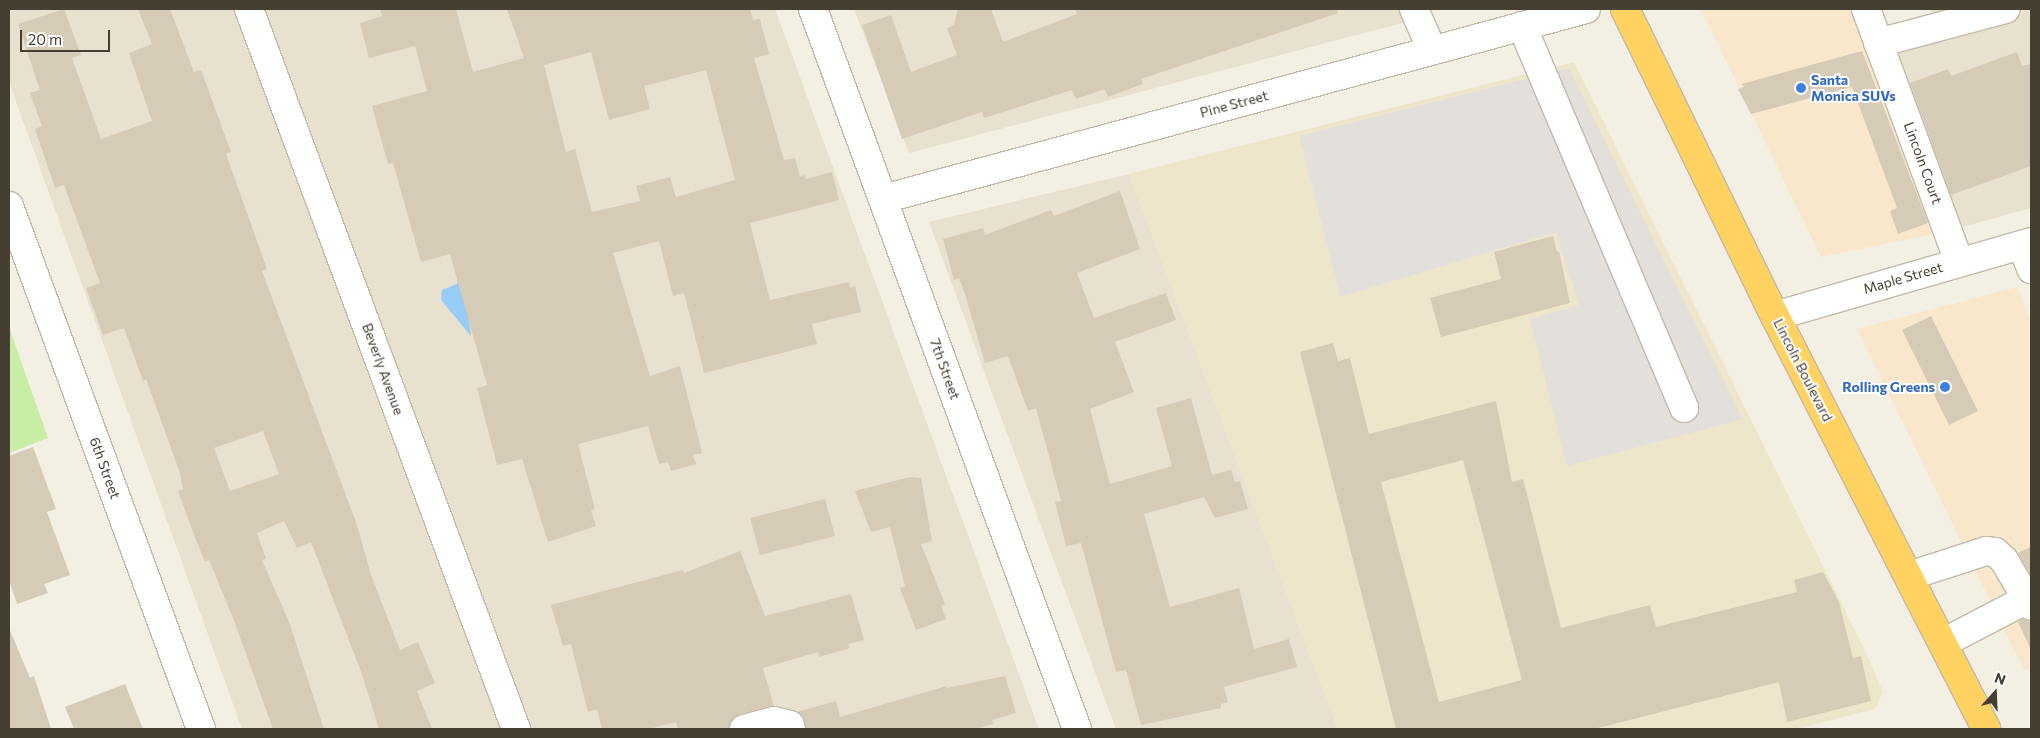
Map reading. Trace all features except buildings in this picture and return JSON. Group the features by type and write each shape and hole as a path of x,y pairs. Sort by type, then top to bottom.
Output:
{"highway":[{"name":"Lincoln Boulevard","path":"1625,9 1775,316 1986,729"}],"street":[{"name":"Beverly Avenue","path":"249,9 516,729"},
{"name":"7th Street","path":"813,9 1077,729"},
{"path":"1414,9 1432,50"},
{"name":"Pine Street","path":"883,199 1586,9"},
{"name":"Lincoln Court","path":"1866,9 1959,262"},
{"path":"1878,43 2006,9"},
{"path":"1522,26 1684,408"},
{"name":"6th Street","path":"9,206 201,729"},
{"name":"Maple Street","path":"1775,316 1959,262 2028,252"},
{"path":"1909,576 1986,551 1995,552 2004,560 2029,602 1943,643"},
{"path":"744,729 774,721 790,725 791,729"}],"shaded area":[{"path":"9,9 775,9 1039,729 242,729 9,82"},
{"path":"854,9 1421,9 1425,17 909,153"},
{"path":"1701,9 1865,9 1948,231 1821,257"},
{"path":"1930,9 2031,9 2031,208 1948,231 1874,35 1932,16"},
{"path":"1574,62 1871,663 1883,692 1875,709 1796,729 1338,729 1129,174"},
{"path":"1569,68 1743,419 1567,466 1530,319 1579,305 1556,232 1340,297 1299,136"},
{"path":"1129,174 1338,729 1116,729 929,222"},
{"path":"2017,287 2031,324 2031,669 2024,670 1857,329"}],"green space":[{"path":"9,327 48,438 9,453"}],"water":[{"path":"458,277 469,319 471,336 441,300 442,290 457,284"}],"place":[{"name":"Santa Monica SUVs","path":"1801,88"},
{"name":"Rolling Greens","path":"1945,387"}]}
